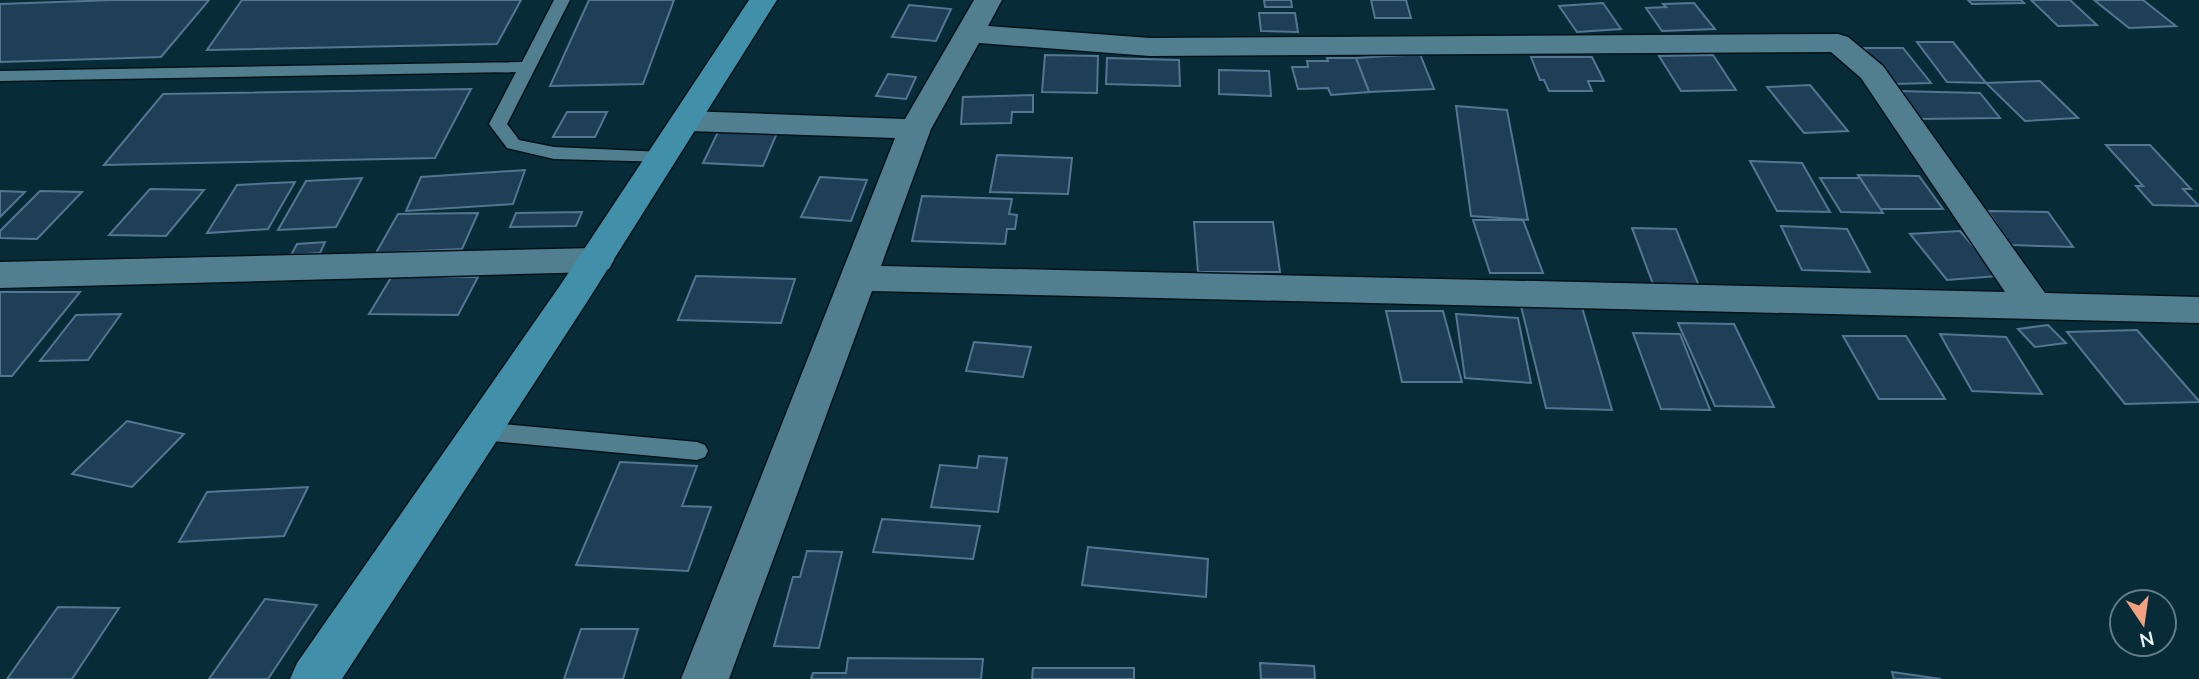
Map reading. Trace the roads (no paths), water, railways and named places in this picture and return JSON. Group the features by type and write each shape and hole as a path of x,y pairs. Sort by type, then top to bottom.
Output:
{"main road":[{"path":"314,679 688,121 763,0"}],"street":[{"path":"705,679 915,129 988,0"},
{"path":"969,33 1150,47 1838,43 1872,72 2034,306"},
{"path":"688,121 915,129"},
{"path":"0,275 596,260"},
{"path":"858,278 2199,310"}],"lane":[{"path":"562,0 498,124 513,144 554,153 663,158"},
{"path":"0,76 526,67"},
{"path":"481,431 697,451"}]}
